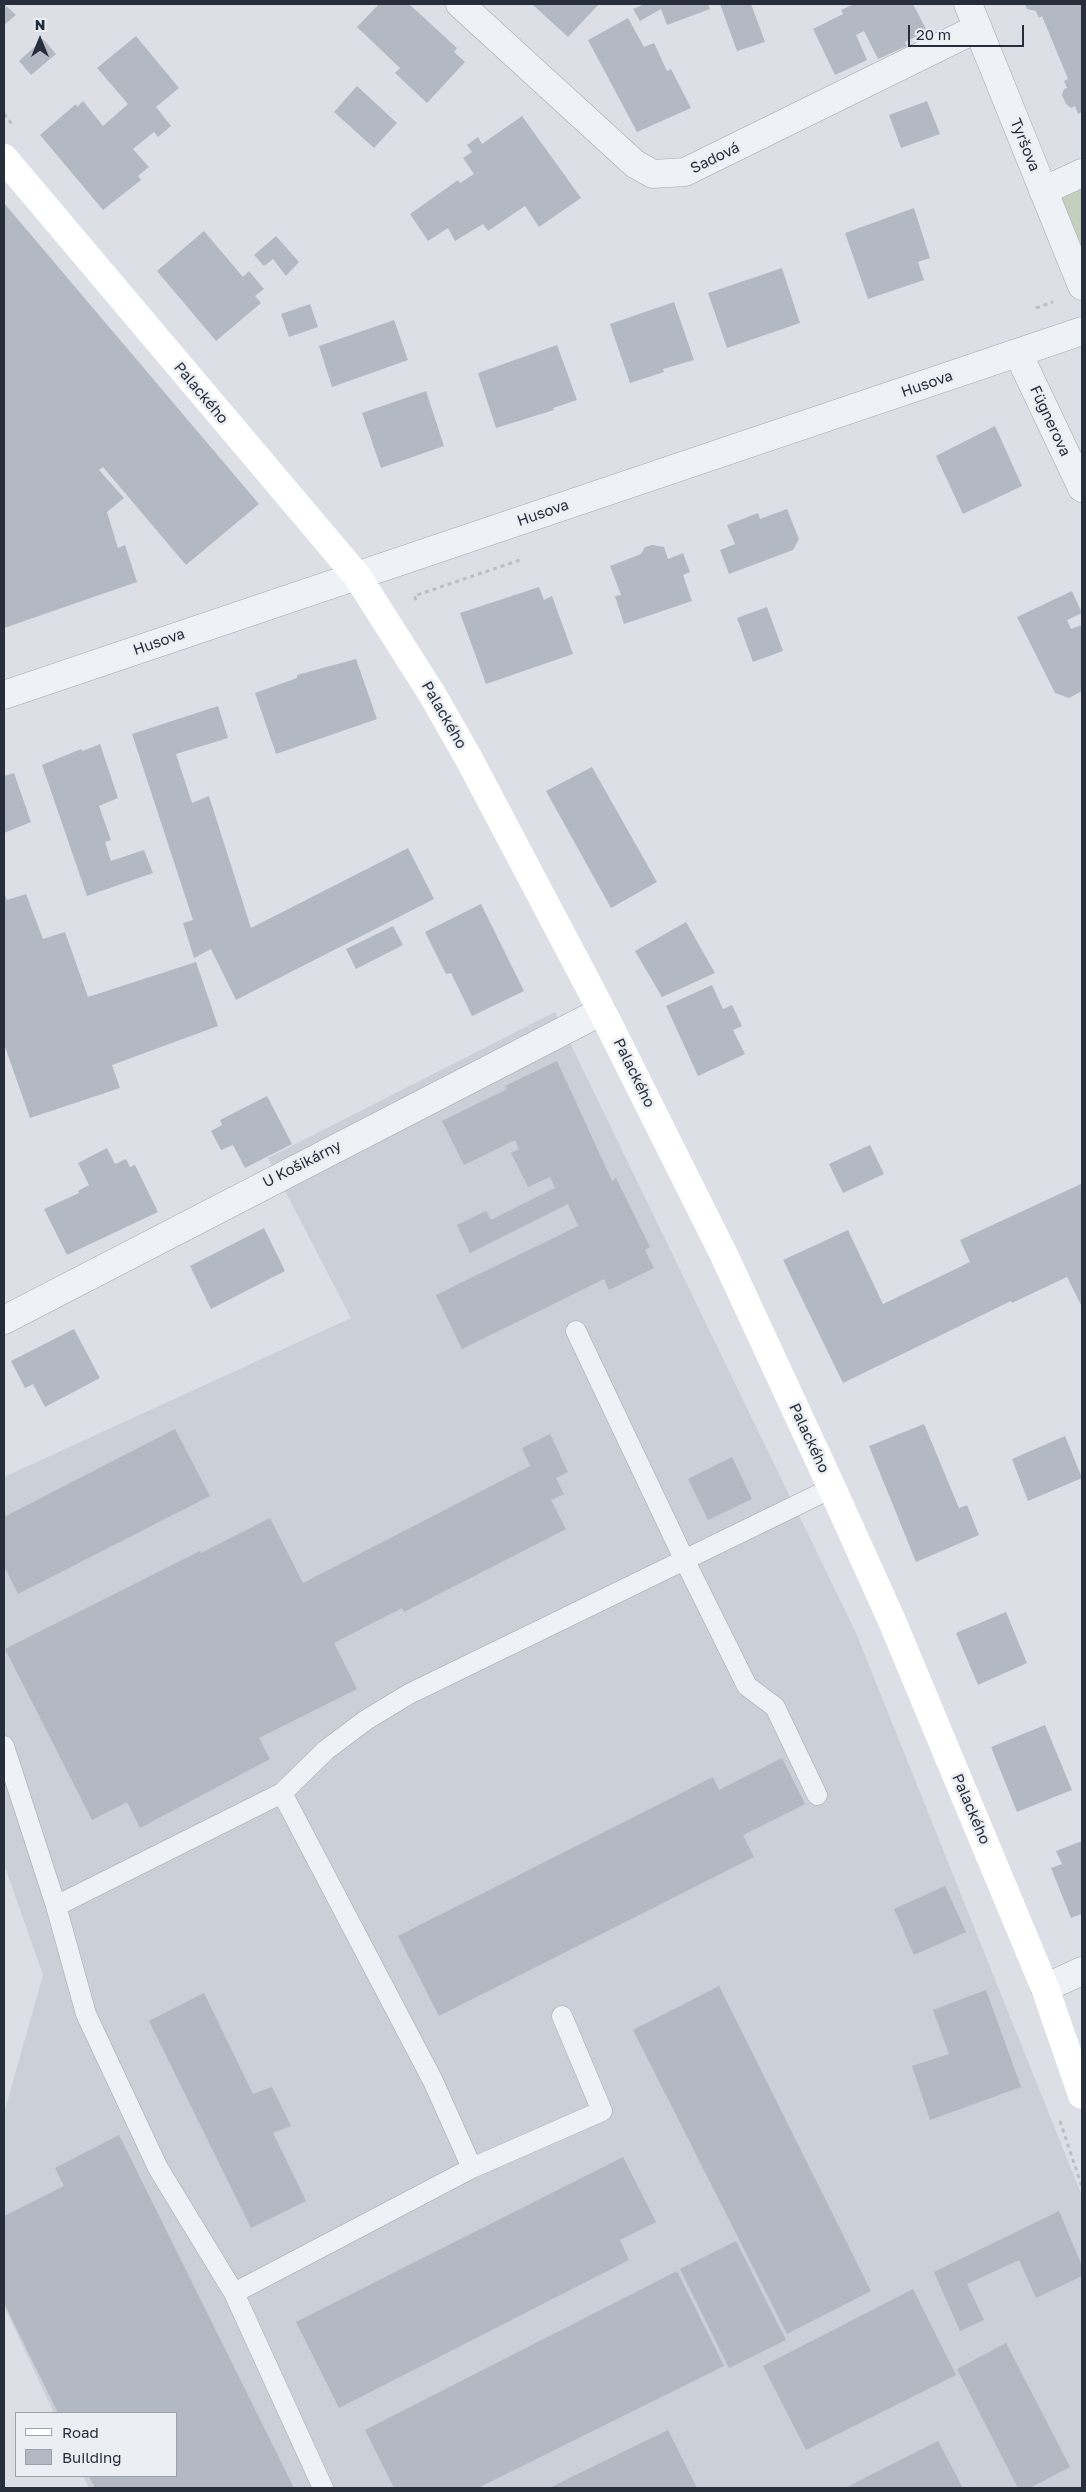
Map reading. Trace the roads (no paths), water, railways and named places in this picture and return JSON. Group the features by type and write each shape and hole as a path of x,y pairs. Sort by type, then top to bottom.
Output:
{"street":[{"name":"Sadová","path":"460,4 635,164 653,174 685,172 973,16"},
{"name":"Tyršova","path":"973,16 1082,286"},
{"name":"Palackého","path":"4,158 356,576 432,694 465,751 602,1011 724,1255 832,1488 892,1621 1045,1988 1082,2095"},
{"path":"1043,190 1082,173"},
{"name":"Husova","path":"4,695 1082,331"},
{"name":"Fügnerova","path":"1018,353 1082,488"},
{"name":"U Košikárny","path":"4,1320 168,1233 602,1011"},
{"path":"1045,1988 1082,1971"}],"lane":[{"path":"576,1330 685,1561 747,1686 776,1707 817,1795"},
{"path":"56,1906 282,1793 326,1750 366,1720 409,1694 832,1488"},
{"path":"4,1746 56,1906 86,2014 158,2168 234,2292 323,2488"},
{"path":"282,1793 433,2081 472,2168"},
{"path":"234,2292 472,2168 602,2111 562,2016"}]}
